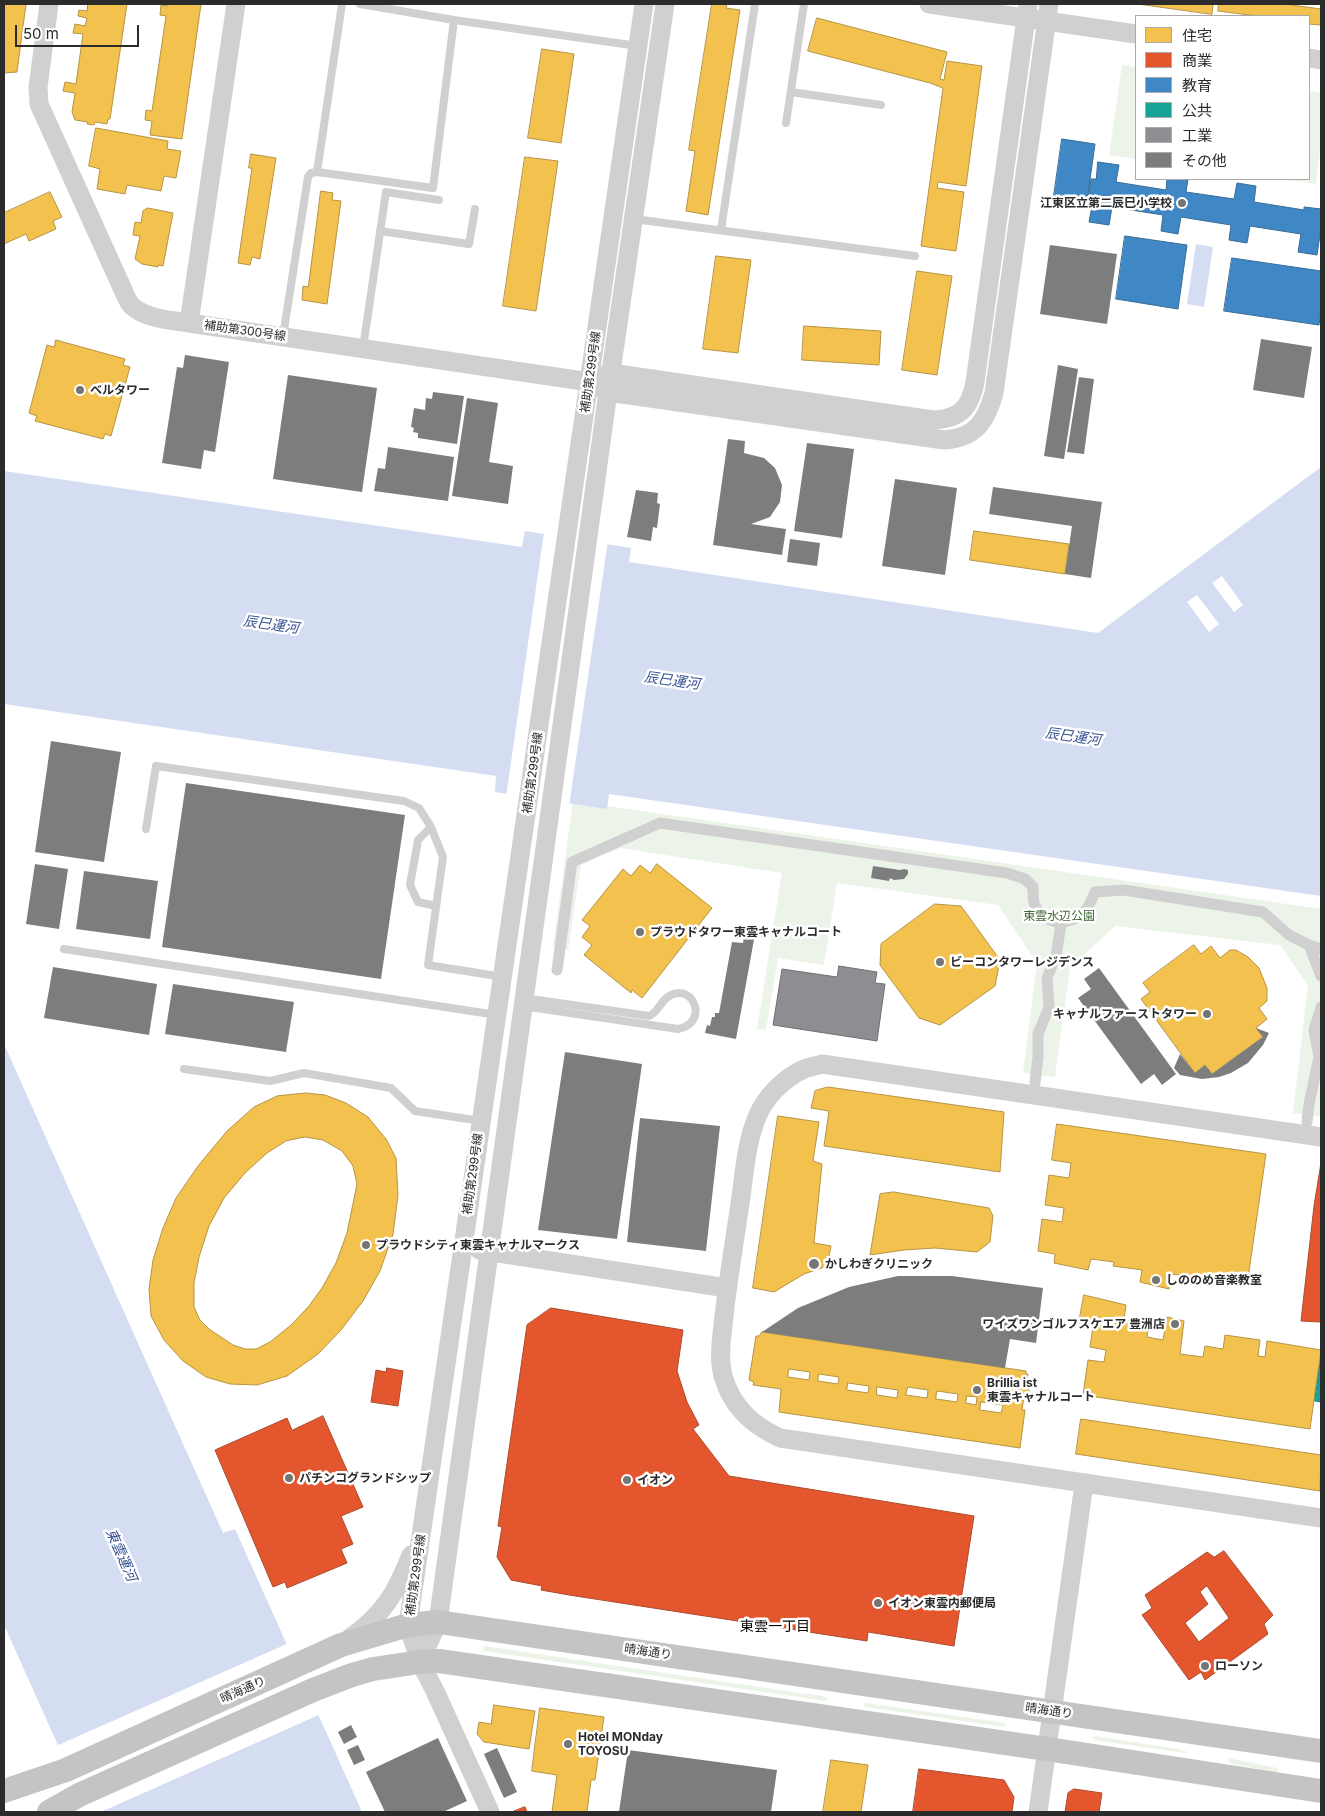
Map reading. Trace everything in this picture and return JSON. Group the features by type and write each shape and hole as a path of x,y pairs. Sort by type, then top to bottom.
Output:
{"main road":[{"name":"晴海通り","path":"4,1791 66,1770 342,1645 408,1625 438,1622 1321,1751"},
{"path":"48,1812 79,1795 313,1690 373,1669 439,1661 1047,1749 1321,1791"}],"street":[{"path":"49,4 38,87 40,104 132,306 143,313 156,317 190,323"},
{"name":"補助第300号線","path":"236,4 190,323 590,382"},
{"name":"補助第299号線","path":"420,1662 408,1625 644,4"},
{"name":"補助第299号線","path":"420,1662 438,1622 592,504 666,4"},
{"path":"929,4 1048,12 1135,34"},
{"path":"590,382 611,373 933,420 953,417 964,410 972,398 975,382 1027,11"},
{"path":"590,382 608,392 930,439 955,439 966,436 975,430 989,410 994,393 1048,12"},
{"path":"557,970 572,862 660,823 1007,873 1025,879 1033,887 1034,902 1039,912 1049,920 1061,924 1079,917 1086,910 1095,892 1124,890 1262,912 1289,935 1321,949"},
{"path":"1035,1083 1038,1034 1049,1007 1047,978 1056,956 1061,924"},
{"path":"1309,945 1321,976"},
{"path":"1308,1122 1309,1104 1319,1057 1314,1030 1321,1007"},
{"path":"1321,1137 822,1064 804,1069 784,1081 769,1096 757,1116 749,1144 727,1288 720,1353 723,1376 739,1408 759,1428 780,1438 1321,1518"},
{"path":"462,1248 727,1288"},
{"path":"1038,1812 1084,1484"},
{"path":"342,1645 371,1623 391,1598 409,1561 424,1519"},
{"path":"420,1662 490,1812"}],"lane":[{"path":"317,172 342,4"},
{"path":"360,4 454,20 638,46"},
{"path":"722,230 755,4"},
{"path":"786,123 804,4"},
{"path":"283,336 308,177 311,173 317,172 433,188 454,20"},
{"path":"791,92 881,104"},
{"path":"363,348 386,192 439,200"},
{"path":"380,231 470,244 475,209"},
{"path":"634,218 915,256"},
{"path":"146,829 156,766 404,801 419,808 431,827 443,857 428,964 503,977"},
{"path":"431,827 418,840 410,885 418,902 436,906"},
{"path":"64,949 497,1015"},
{"path":"682,993 692,999 696,1010 695,1016 689,1025 678,1029 524,1002 648,1016 654,1013 665,998 682,993"},
{"path":"184,1069 270,1081 304,1073 372,1084 391,1088 415,1111 481,1121"}],"green space":[{"path":"1122,65 1135,67 1135,159 1109,155"},
{"path":"1310,91 1321,93 1321,143 1316,184 1287,180 1310,180"},
{"name":"東雲水辺公園","path":"573,801 1321,909 1321,1117 1293,1113 1308,985 1280,945 1115,926 1070,968 1055,1077 1023,1073 1037,963 998,905 837,883 824,965 778,958 766,1030 757,1029 782,873 620,848 581,865 568,950 553,947"},
{"path":"484,1646 827,1697 827,1700 483,1651"},
{"path":"866,1703 1005,1723 1005,1727 865,1707"},
{"path":"1094,1736 1178,1749 1188,1752 1093,1740"},
{"path":"1228,1758 1277,1768 1278,1771 1276,1773 1229,1763"}],"water":[{"path":"1196,244 1213,247 1204,307 1187,304"},
{"name":"辰巳運河","path":"1321,467 1321,896 609,794 607,809 495,792 496,776 4,704 4,471 522,547 525,531 631,548 629,562 1098,633"},
{"name":"東雲運河","path":"4,1044 223,1533 235,1529 362,1812 88,1812 4,1625"}],"pier":[{"path":"544,532 608,541 569,806 506,797"},
{"path":"1222,576 1243,605 1234,612 1212,583"},
{"path":"1197,595 1219,624 1209,632 1187,602"},
{"path":"289,1643 321,1714 101,1812 86,1812 56,1746"}],"building: 住宅":[{"path":"4,4 26,4 17,72 4,73"},
{"path":"88,4 127,4 110,119 108,119 107,124 95,122 94,125 75,120 72,112 75,93 63,91 65,82 76,84 83,34 73,33 75,24 85,26 87,18 78,16 79,10 87,11"},
{"path":"167,4 201,4 182,139 150,135 152,121 145,120 146,110 152,111 166,16 160,15 161,5 167,6"},
{"path":"712,4 727,4 726,8 740,10 708,215 686,211 695,151 689,150"},
{"path":"1138,4 1213,4 1212,14"},
{"path":"1219,4 1284,4 1321,9 1321,25 1310,24 1310,15 1249,15 1218,11"},
{"path":"817,18 947,52 940,79 944,80 947,61 982,66 966,186 938,182 937,188 964,192 956,251 921,246 943,88 808,51"},
{"path":"542,49 574,54 561,143 528,138"},
{"path":"96,128 168,141 167,149 181,151 176,178 164,176 161,191 127,185 125,194 97,189 100,169 89,166"},
{"path":"251,154 276,158 260,259 252,257 250,265 238,263 252,168 249,168"},
{"path":"525,157 558,161 536,311 503,306"},
{"path":"321,191 333,193 332,200 341,201 327,304 302,300 303,286 308,287"},
{"path":"50,192 62,217 53,221 56,229 29,241 26,234 4,244 4,213"},
{"path":"148,208 173,213 163,266 142,264 135,259 140,236 133,235 135,222 141,223 143,211"},
{"path":"716,256 751,260 738,353 703,349"},
{"path":"917,271 952,276 937,375 902,370"},
{"path":"804,326 881,331 879,365 802,360"},
{"name":"ベルタワー","path":"56,340 125,359 123,365 130,367 111,436 105,434 103,439 35,421 37,416 29,413 47,345 54,347"},
{"path":"974,531 1069,544 1065,574 970,560"},
{"name":"プラウドタワー東雲キャナルコート","path":"657,864 712,908 642,998 632,990 631,993 584,955 592,945 582,937 590,926 582,920 623,869 631,876 640,865 650,873"},
{"name":"ビーコンタワーレジデンス","path":"935,904 961,906 1000,960 995,986 940,1025 919,1018 880,965 881,944"},
{"name":"キャナルファーストタワー","path":"1194,945 1201,954 1211,946 1220,958 1230,950 1236,950 1248,957 1259,968 1267,988 1267,1001 1259,1008 1267,1019 1256,1028 1263,1037 1212,1074 1205,1065 1195,1073 1141,999 1150,992 1143,983"},
{"path":"828,1087 1004,1112 1000,1172 824,1146 829,1111 811,1108 815,1091"},
{"name":"プラウドシティ東雲キャナルマークス","path":"306,1093 325,1095 346,1103 368,1117 386,1139 396,1158 398,1195 393,1234 380,1271 363,1301 341,1330 318,1354 287,1376 257,1385 230,1384 206,1377 183,1361 164,1340 151,1316 149,1289 153,1260 163,1228 176,1198 198,1166 227,1131 254,1107 277,1096","holes":["305,1137 323,1140 342,1151 353,1166 357,1184 347,1233 336,1263 309,1306 291,1325 270,1342 256,1349 245,1349 233,1345 209,1329 200,1320 194,1307 194,1283 199,1257 209,1226 224,1198 245,1173 267,1153 286,1141"]},
{"path":"778,1116 819,1122 813,1161 822,1164 814,1243 831,1246 827,1266 804,1274 774,1292 753,1288"},
{"path":"1057,1124 1266,1154 1247,1285 1171,1274 1169,1289 1140,1282 1142,1270 1113,1266 1114,1262 1091,1259 1088,1270 1054,1263 1055,1254 1038,1251 1042,1219 1062,1222 1064,1208 1045,1205 1049,1175 1069,1178 1071,1163 1052,1160"},
{"path":"894,1192 989,1208 993,1216 990,1242 977,1252 935,1248 870,1255 880,1194"},
{"path":"1084,1295 1126,1305 1124,1320 1149,1324 1147,1337 1163,1340 1167,1317 1184,1321 1180,1354 1203,1357 1205,1346 1223,1349 1225,1335 1260,1340 1258,1356 1265,1357 1267,1341 1321,1350 1310,1429 1083,1395 1088,1360 1104,1362 1106,1350 1090,1347 1093,1326 1079,1323"},
{"name":"Brillia ist 東雲キャナルコート","path":"762,1332 1026,1371 1026,1374 1028,1374 1026,1384 1030,1385 1028,1396 1024,1396 1022,1410 1025,1410 1020,1448 779,1412 781,1389 753,1385 754,1382 749,1380 756,1336 759,1336","holes":["789,1369 810,1372 809,1380 788,1377","819,1374 839,1377 838,1384 818,1381","848,1383 869,1386 868,1393 847,1390","877,1387 898,1390 897,1398 877,1395","908,1387 928,1390 927,1398 906,1395","937,1391 958,1394 957,1402 936,1399","967,1396 977,1397 976,1405 966,1403","981,1402 1003,1405 1001,1413 980,1410"]},
{"path":"1081,1419 1321,1455 1320,1491 1076,1454"},
{"path":"494,1705 535,1711 529,1749 484,1742 477,1734 479,1722 491,1724"},
{"name":"Hotel MONday TOYOSU","path":"540,1708 604,1717 595,1780 591,1780 587,1812 552,1812 557,1775 532,1771"},
{"path":"831,1760 868,1765 861,1812 823,1812"}],"building: 商業":[{"path":"1321,1163 1321,1322 1301,1321 1314,1206"},
{"name":"イオン","path":"551,1308 683,1330 677,1371 687,1402 699,1425 693,1429 729,1476 974,1516 954,1646 868,1632 867,1641 569,1595 541,1590 542,1586 511,1580 497,1557 502,1527 498,1526 527,1325"},
{"path":"387,1368 403,1371 398,1406 371,1402 376,1370 386,1372"},
{"name":"パチンコグランドシップ","path":"323,1416 363,1507 341,1516 353,1544 341,1549 347,1563 287,1588 285,1582 273,1587 215,1450 287,1418 292,1430"},
{"path":"1224,1551 1273,1615 1264,1624 1268,1634 1205,1680 1201,1672 1189,1680 1142,1615 1152,1608 1145,1595 1207,1552 1214,1557","holes":["1207,1586 1229,1618 1199,1642 1185,1623 1208,1604 1200,1592"]},
{"path":"919,1769 1004,1780 1014,1797 1012,1812 913,1812"},
{"path":"1074,1789 1102,1793 1099,1812 1065,1812 1068,1793"},
{"path":"525,1807 527,1812 512,1812"}],"building: 教育":[{"path":"1062,139 1095,144 1086,208 1053,203"},
{"path":"1098,162 1119,165 1116,182 1166,190 1167,180 1188,180 1186,192 1234,199 1237,183 1256,186 1254,202 1304,210 1304,207 1321,209 1321,228 1317,255 1298,252 1301,234 1250,226 1247,243 1229,240 1231,225 1181,217 1178,234 1161,231 1163,215 1112,207 1109,225 1089,222 1092,206 1087,205 1091,179 1096,179"},
{"path":"1125,236 1187,245 1178,309 1116,299"},
{"path":"1232,258 1321,271 1319,325 1224,311"}],"building: 公共":[{"path":"1321,1357 1321,1402 1315,1401"}],"building: 工業":[{"path":"839,966 877,972 875,983 885,984 877,1041 773,1025 782,969 837,977"}],"building: その他":[{"path":"1050,245 1117,254 1107,324 1040,314"},
{"path":"1261,339 1312,347 1304,398 1253,390"},
{"path":"185,355 229,362 215,452 204,450 201,469 162,463 177,367 183,368"},
{"path":"1058,365 1078,369 1064,459 1044,456"},
{"path":"288,375 377,388 362,492 273,479"},
{"path":"1079,377 1094,379 1084,454 1067,452"},
{"path":"433,392 464,396 457,444 418,438 418,433 413,432 414,428 411,427 414,408 425,410 426,398 432,399"},
{"path":"467,398 498,403 489,462 513,466 508,504 452,496"},
{"path":"728,439 745,441 744,453 764,458 775,468 782,485 780,502 770,517 751,524 786,529 782,555 713,545"},
{"path":"807,443 854,449 842,538 794,531"},
{"path":"388,447 454,457 448,501 374,491 378,468 385,469"},
{"path":"895,479 957,488 945,575 882,566"},
{"path":"993,487 1102,502 1091,578 1065,574 1072,526 989,514"},
{"path":"636,490 658,493 657,503 660,504 657,528 653,527 651,541 627,537"},
{"path":"790,539 820,543 817,566 787,562"},
{"path":"51,741 121,752 104,862 35,852"},
{"path":"186,783 405,815 381,979 162,947"},
{"path":"35,864 68,869 59,929 26,924"},
{"path":"873,866 904,869 908,870 908,874 904,879 894,880 890,878 889,881 871,878"},
{"path":"84,871 158,881 150,939 76,929"},
{"path":"745,932 755,934 736,1039 705,1033 707,1025 710,1026 712,1017 715,1017 715,1013 719,1013 732,942 743,943"},
{"path":"53,967 157,984 149,1035 44,1018"},
{"path":"1099,968 1176,1074 1162,1085 1154,1074 1141,1084 1078,998 1091,989 1084,979"},
{"path":"173,984 294,1002 286,1052 165,1034"},
{"path":"1256,1028 1269,1033 1263,1045 1248,1063 1231,1073 1202,1079 1180,1075 1174,1068 1180,1054 1195,1073 1205,1065 1212,1074 1263,1037"},
{"path":"565,1052 642,1064 617,1239 538,1230"},
{"path":"640,1118 720,1126 706,1251 627,1242"},
{"path":"898,1276 952,1276 1043,1288 1036,1343 1010,1339 1005,1368 762,1332 798,1308 849,1287"},
{"path":"351,1725 357,1737 344,1744 338,1732"},
{"path":"438,1738 467,1801 443,1812 385,1812 366,1772"},
{"path":"358,1745 365,1760 354,1765 347,1750"},
{"path":"497,1748 517,1792 504,1798 484,1754"},
{"path":"628,1750 777,1770 771,1812 619,1812"}],"place":[{"name":"江東区立第二辰巳小学校","path":"1182,203"},
{"name":"ベルタワー","path":"80,390"},
{"name":"プラウドタワー東雲キャナルコート","path":"640,932"},
{"name":"ビーコンタワーレジデンス","path":"940,962"},
{"name":"キャナルファーストタワー","path":"1207,1014"},
{"name":"プラウドシティ東雲キャナルマークス","path":"366,1245"},
{"name":"かしわぎクリニック","path":"814,1264"},
{"name":"しののめ音楽教室","path":"1156,1280"},
{"name":"ワイズワンゴルフスケエア 豊洲店","path":"1175,1324"},
{"name":"Brillia ist 東雲キャナルコート","path":"977,1390"},
{"name":"パチンコグランドシップ","path":"289,1478"},
{"name":"イオン","path":"627,1480"},
{"name":"イオン東雲内郵便局","path":"878,1603"},
{"name":"ローソン","path":"1205,1666"},
{"name":"Hotel MONday TOYOSU","path":"568,1744"}],"district":[{"name":"東雲一丁目","path":"775,1627"}]}
